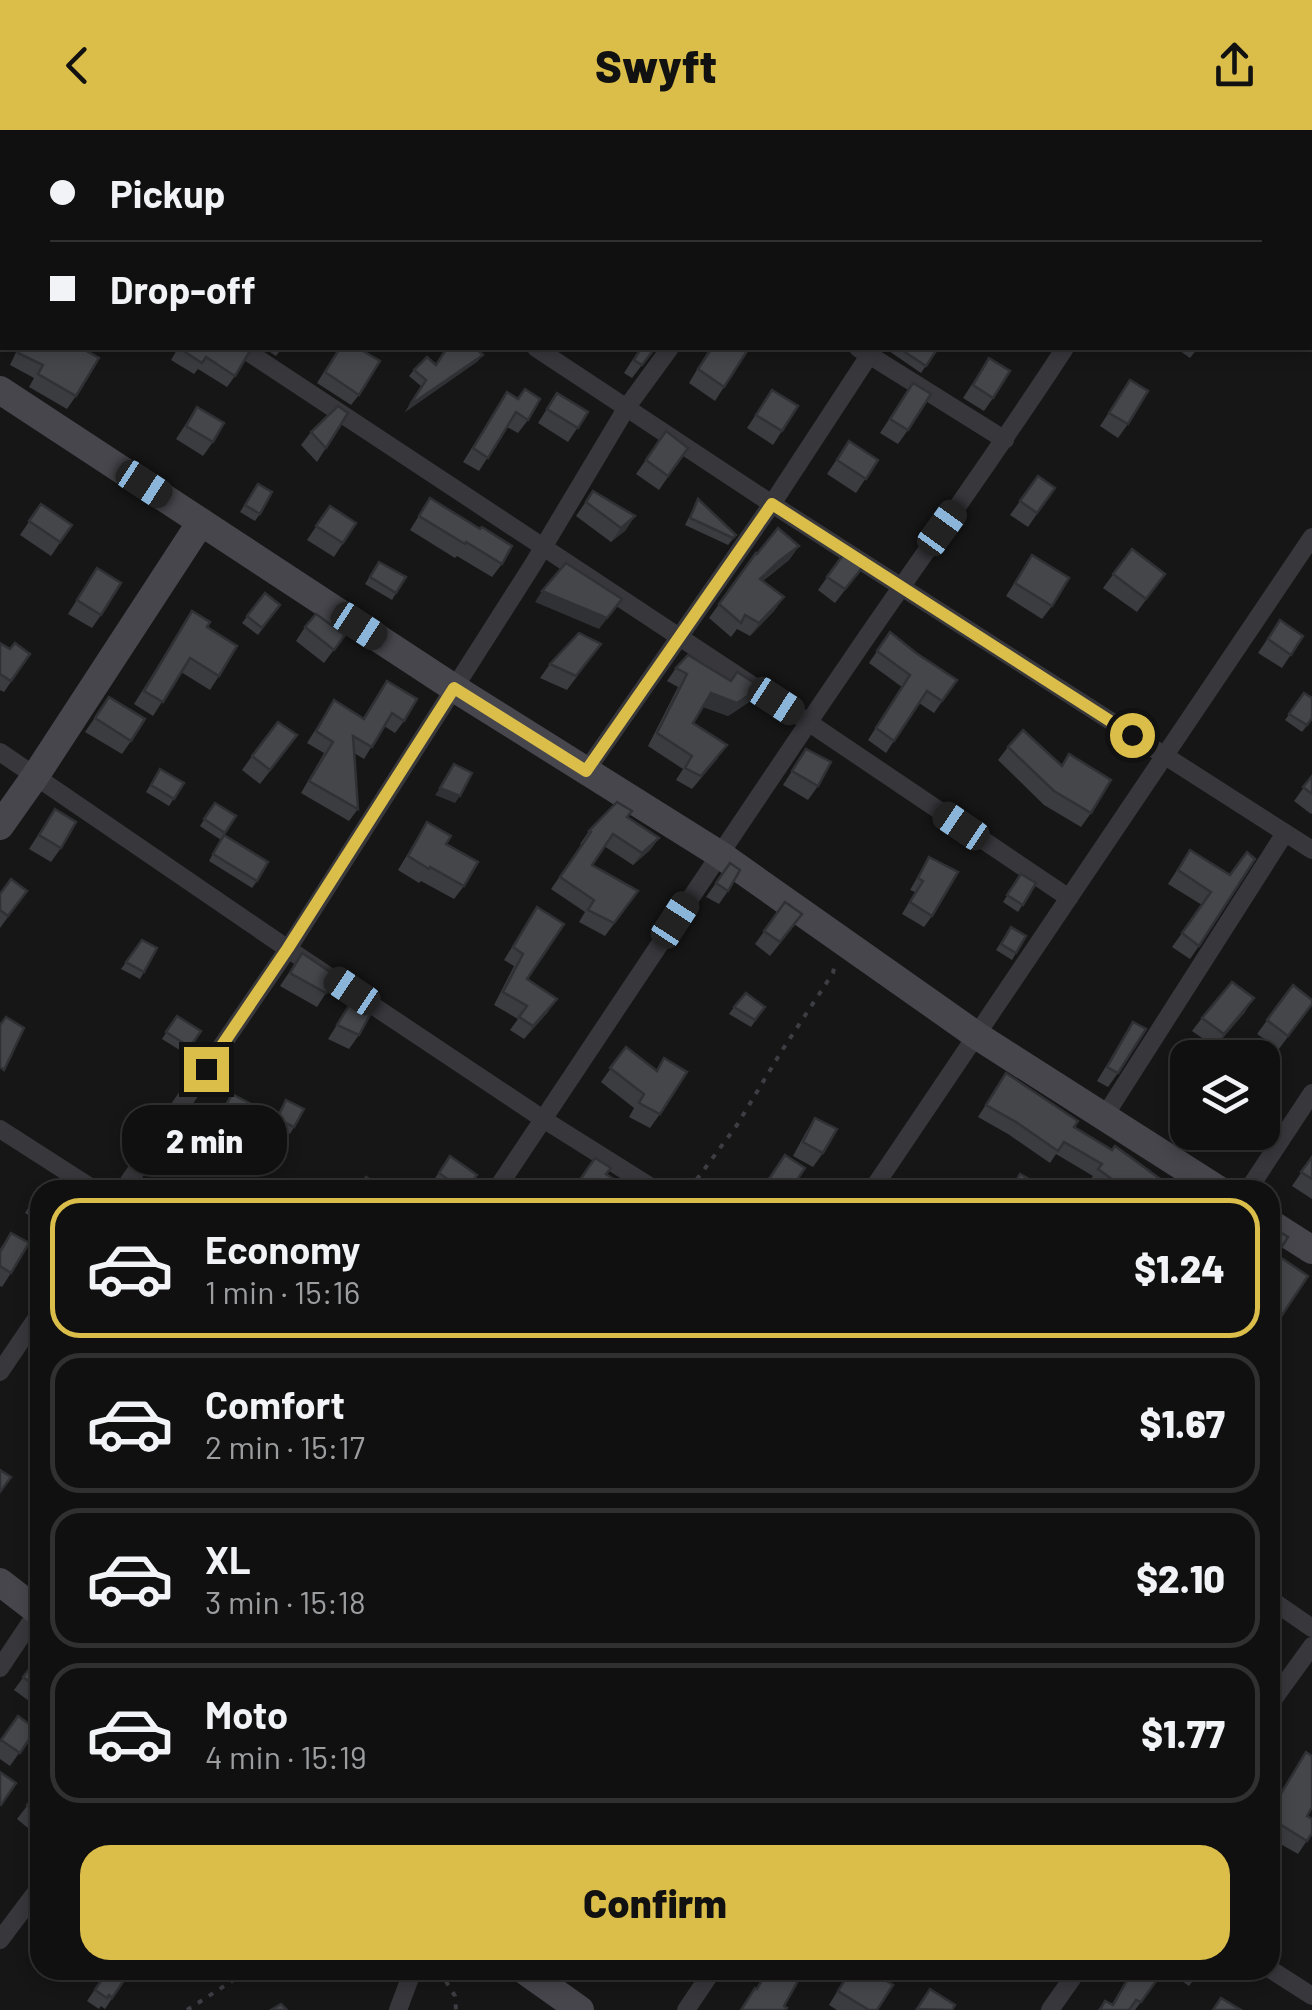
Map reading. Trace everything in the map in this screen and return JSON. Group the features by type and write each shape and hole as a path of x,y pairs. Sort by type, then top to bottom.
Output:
{"street":[{"path":"245,350 1069,898"},
{"path":"539,350 1312,850"},
{"path":"131,1180 288,948 544,548 626,407 669,350"},
{"path":"586,771 772,504 867,350 1005,440"},
{"path":"503,1180 808,722 1064,350"},
{"path":"0,390 454,688 719,854 976,1036 1202,1180"},
{"path":"0,826 201,522"},
{"path":"879,1180 1312,538"},
{"path":"0,752 640,1180"},
{"path":"1104,1117 1285,833"},
{"path":"1255,1180 1312,1093"},
{"path":"0,1129 79,1180"},
{"path":"1280,1229 1312,1250"},
{"path":"0,1372 30,1328"},
{"path":"0,1582 30,1604"},
{"path":"1280,1606 1312,1628"},
{"path":"0,1668 30,1624"},
{"path":"1280,1690 1312,1646"},
{"path":"0,1940 30,1900"},
{"path":"1280,1976 1312,1996"},
{"path":"398,2010 409,1980"},
{"path":"538,1980 580,2010"},
{"path":"686,2010 706,1980"},
{"path":"1050,2010 1071,1980"}],"path":[{"path":"696,1180 737,1125 833,973 839,939"},
{"path":"186,2010 233,1980"},
{"path":"445,1980 454,1996 456,2010"}],"building":[{"path":"85,350 99,358 76,396 38,374 43,365 18,353"},
{"path":"182,350 250,351 235,376 206,357 202,363"},
{"path":"339,350 364,350 380,361 359,395 325,372"},
{"path":"446,350 477,350 483,355 410,405 426,380 414,370 427,357 436,365"},
{"path":"640,350 653,350 642,365 634,360"},
{"path":"711,350 748,350 724,387 698,369"},
{"path":"902,350 937,350 926,366"},
{"path":"989,358 1010,371 993,398 973,385"},
{"path":"1130,380 1148,391 1128,424 1109,413"},
{"path":"913,383 931,394 908,430 890,419"},
{"path":"525,389 540,399 528,420 516,412 488,458 473,448 507,392 518,399"},
{"path":"772,390 798,406 782,431 756,415"},
{"path":"557,393 588,412 578,428 547,409"},
{"path":"338,406 348,413 326,448 311,432"},
{"path":"197,407 224,423 213,442 186,426"},
{"path":"666,431 688,448 668,476 646,460"},
{"path":"849,441 878,460 866,479 837,460"},
{"path":"1038,476 1055,488 1037,513 1020,501"},
{"path":"258,484 272,492 260,514 245,505"},
{"path":"593,491 635,516 621,528 586,502"},
{"path":"430,498 512,546 502,564 419,516"},
{"path":"698,499 736,535 733,538 690,518"},
{"path":"41,504 72,525 60,542 29,521"},
{"path":"330,506 356,523 343,543 316,526"},
{"path":"778,528 799,546 760,579 784,597 759,623 745,615 741,623 719,604"},
{"path":"1132,549 1165,574 1146,599 1113,574"},
{"path":"846,551 866,563 845,589 827,577"},
{"path":"1032,555 1069,578 1052,606 1015,583"},
{"path":"379,562 406,577 396,593 370,577"},
{"path":"566,563 622,599 607,618 542,591"},
{"path":"97,568 121,583 101,615 77,600"},
{"path":"265,593 280,605 262,628 247,616"},
{"path":"192,611 210,622 207,627 237,646 219,676 190,658 163,702 144,691"},
{"path":"316,614 345,635 334,650 305,627"},
{"path":"1280,620 1303,636 1291,655 1268,639"},
{"path":"890,632 957,680 942,701 927,691 894,741 876,728 910,675 877,651"},
{"path":"579,633 601,644 576,676 550,664"},
{"path":"0,643 10,649 15,643 30,654 11,681 0,674"},
{"path":"688,655 731,681 737,672 761,687 737,703 711,693 693,723 727,745 701,776 685,768 692,756 657,733 687,674 676,668"},
{"path":"387,681 417,699 404,721 392,713 372,747 353,736 358,809 309,781 333,742 316,731 334,700 364,719"},
{"path":"1304,693 1312,698 1312,718 1307,725 1289,714"},
{"path":"109,697 145,719 131,741 95,718"},
{"path":"278,722 297,735 270,770 252,756"},
{"path":"1023,730 1062,766 1069,754 1111,780 1091,813 1054,791 1008,747"},
{"path":"806,749 831,762 818,786 792,771"},
{"path":"454,764 472,773 460,796 440,788"},
{"path":"160,769 184,783 174,799 151,785"},
{"path":"1312,776 1312,794 1303,787"},
{"path":"617,802 632,811 627,817 659,838 642,853 613,834 592,865 638,891 614,923 588,910 594,900 560,877 589,831"},
{"path":"215,803 236,816 225,833 204,819"},
{"path":"55,809 76,822 61,848 39,835"},
{"path":"427,822 451,836 446,844 478,862 464,886 408,856"},
{"path":"224,835 268,862 257,881 213,854"},
{"path":"1190,850 1230,875 1247,852 1255,859 1199,946 1182,933 1211,892 1178,870"},
{"path":"929,857 958,872 932,916 910,902 923,881 918,878"},
{"path":"730,863 740,870 728,891 716,883"},
{"path":"1021,874 1036,883 1023,905 1007,895"},
{"path":"11,879 27,891 8,916 0,910 0,894"},
{"path":"785,902 802,914 780,942 764,931"},
{"path":"537,907 564,924 527,979 557,999 533,1026 519,1017 527,1006 503,992 523,954 513,947"},
{"path":"1011,927 1026,936 1016,953 1001,944"},
{"path":"142,940 157,948 144,972 126,962"},
{"path":"302,953 336,976 326,993 290,973"},
{"path":"1232,982 1254,998 1224,1034 1202,1018"},
{"path":"1293,985 1312,1004 1288,1036 1267,1020"},
{"path":"746,993 765,1007 755,1020 734,1007"},
{"path":"352,1001 372,1011 359,1035 337,1025"},
{"path":"177,1016 201,1031 190,1047 166,1032"},
{"path":"6,1017 24,1028 4,1070 0,1067 0,1025"},
{"path":"1133,1022 1146,1029 1118,1073 1107,1067"},
{"path":"626,1047 657,1071 664,1058 687,1072 660,1114 639,1103 644,1094 610,1068"},
{"path":"1006,1073 1078,1121 1074,1127 1112,1150 1115,1146 1162,1180 1113,1180 1098,1169 1102,1164 1064,1142 1058,1151 986,1105"},
{"path":"232,1094 253,1105 239,1143 213,1163 182,1147 193,1128 210,1137"},
{"path":"286,1100 304,1109 294,1127 277,1119"},
{"path":"815,1118 837,1129 823,1153 803,1142"},
{"path":"785,1155 805,1168 797,1180 768,1180"},
{"path":"450,1156 477,1175 473,1180 449,1180 439,1173"},
{"path":"1312,1157 1312,1179 1301,1172"},
{"path":"595,1158 611,1168 606,1174 615,1180 580,1180"},
{"path":"1280,1232 1288,1237 1280,1250"},
{"path":"11,1233 29,1243 11,1273 0,1266 0,1252"},
{"path":"1280,1257 1308,1276 1280,1318"},
{"path":"0,1470 11,1477 0,1492"},
{"path":"18,1716 30,1725 30,1738 20,1753 1,1740"},
{"path":"1306,1752 1312,1756 1312,1807 1307,1816 1312,1819 1312,1833 1307,1841 1280,1824 1280,1795"},
{"path":"0,1772 16,1783 1,1805 0,1805"},
{"path":"102,1980 124,1980 112,1998 95,1990"},
{"path":"762,1980 798,1980 785,2010 741,2010"},
{"path":"845,1980 885,1980 893,1985 877,2010 869,2010 838,1991"},
{"path":"1127,1980 1157,1980 1141,2002 1136,2000 1129,2010 1100,2010 1105,2001 1113,2005"},
{"path":"930,1989 955,2005 952,2010 917,2009"},
{"path":"1221,1998 1241,2010 1213,2010"}],"route":[{"path":"206,1069 454,688 586,771 772,504 1132,735"}]}
